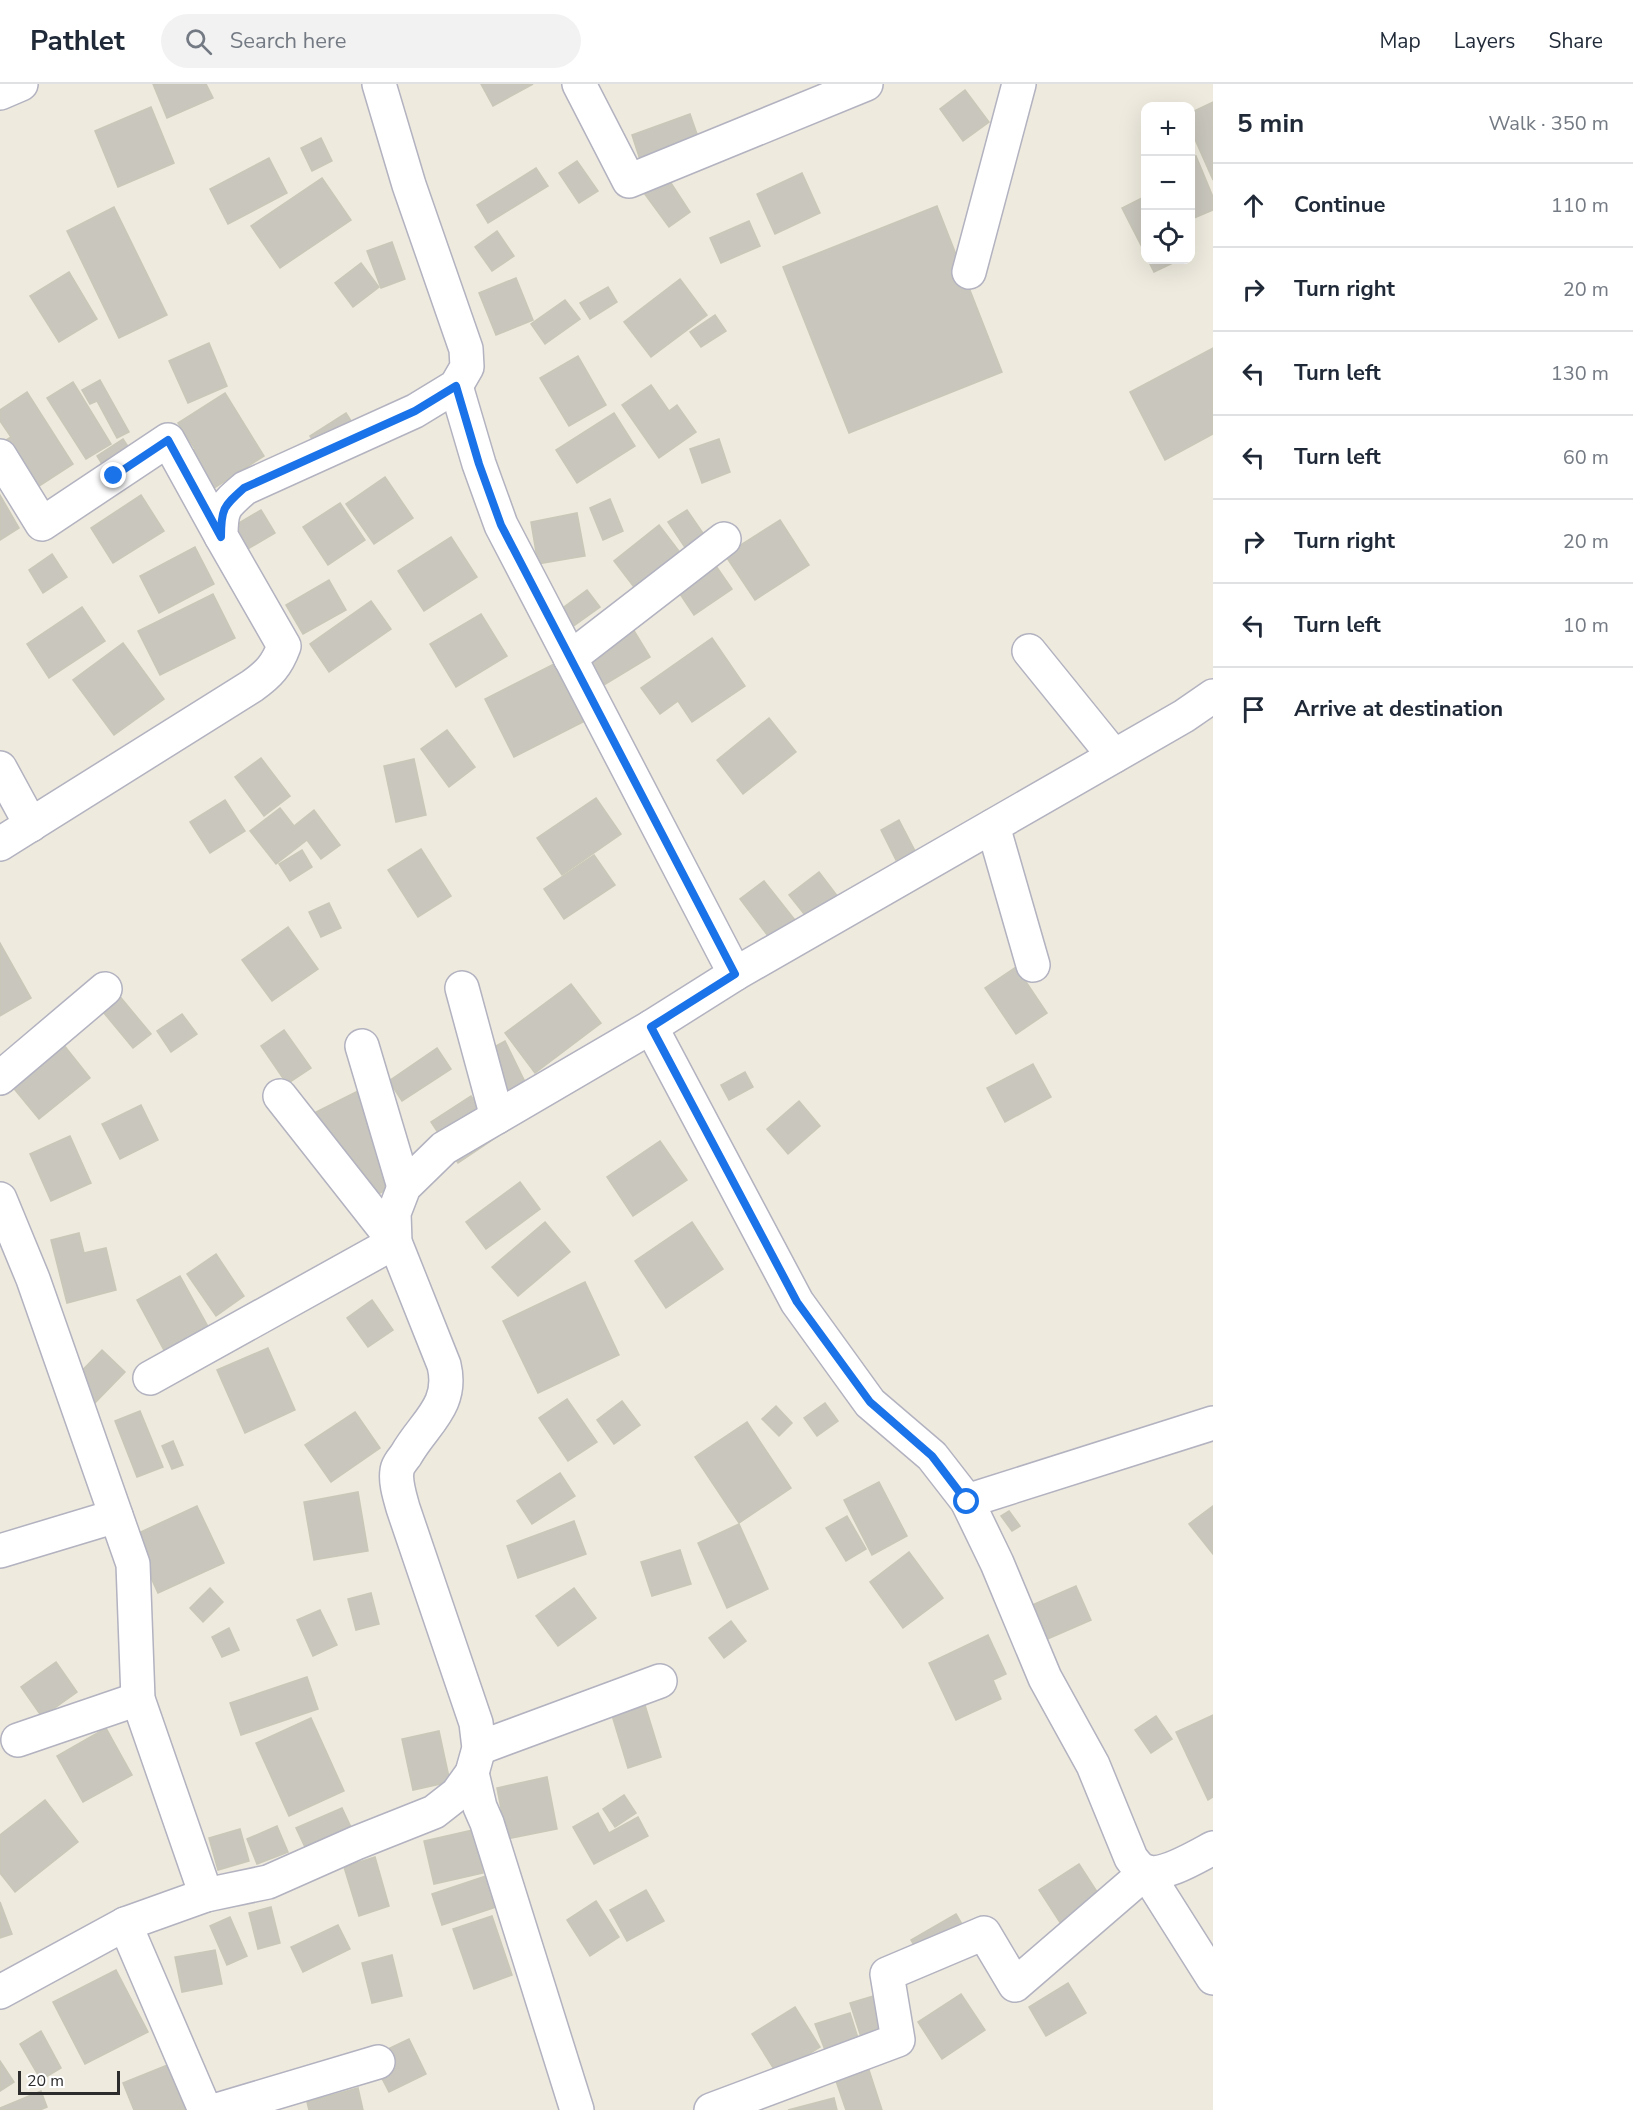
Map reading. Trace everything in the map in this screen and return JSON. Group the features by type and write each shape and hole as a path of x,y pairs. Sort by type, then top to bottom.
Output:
{"street":[{"path":"0,93 21,84"},
{"path":"221,537 224,506 244,488 415,411 456,386 467,367 466,349 409,185 379,84"},
{"path":"579,84 629,181 866,84"},
{"path":"969,272 1019,84"},
{"path":"456,386 479,464 501,525 735,974"},
{"path":"0,456 42,524 168,440 284,646 279,661 270,673 252,686 0,844"},
{"path":"570,658 724,539"},
{"path":"1029,651 1114,756"},
{"path":"395,1242 393,1213 404,1186 444,1148 651,1027 735,974 1212,698"},
{"path":"0,768 31,825"},
{"path":"993,825 1033,965"},
{"path":"462,988 497,1117"},
{"path":"0,1078 105,989"},
{"path":"651,1027 797,1302 870,1402 932,1456 967,1502 997,1563 1045,1678 1093,1765 1131,1858 1146,1872 1213,1977"},
{"path":"362,1046 404,1186"},
{"path":"280,1096 395,1242 444,1365 448,1380 445,1396 431,1421 409,1449 396,1471 399,1493 476,1723 480,1807 577,2110"},
{"path":"0,1199 33,1279 133,1564 138,1700 206,1895"},
{"path":"150,1378 395,1242"},
{"path":"967,1502 1213,1423"},
{"path":"0,1551 116,1516"},
{"path":"0,1992 125,1924 206,1895 268,1882 434,1812 457,1794 476,1760 660,1681"},
{"path":"18,1740 138,1700"},
{"path":"711,2110 898,2040 887,1974 984,1933 1015,1985 1146,1872 1169,1869 1213,1848"},
{"path":"125,1924 205,2110"},
{"path":"217,2110 378,2062"}],"building":[{"path":"153,84 206,84 213,98 167,118"},
{"path":"481,84 533,84 493,106"},
{"path":"965,90 989,122 963,141 940,109"},
{"path":"1213,102 1213,180 1195,139 1195,111"},
{"path":"151,107 174,163 118,187 95,131"},
{"path":"690,114 704,154 645,175 632,135"},
{"path":"321,138 332,161 312,171 301,148"},
{"path":"1195,156 1213,197 1213,210 1195,218 1195,210"},
{"path":"269,158 287,193 228,224 210,189"},
{"path":"577,161 598,191 579,203 559,173"},
{"path":"536,168 548,186 488,223 477,205"},
{"path":"802,173 820,213 775,234 757,194"},
{"path":"667,177 690,212 669,227 644,193"},
{"path":"322,178 351,220 280,268 251,226"},
{"path":"1141,198 1141,245 1122,208"},
{"path":"937,206 1002,372 849,433 783,267"},
{"path":"114,207 167,315 119,338 67,231"},
{"path":"749,221 760,246 721,263 710,238"},
{"path":"497,231 514,256 492,271 475,247"},
{"path":"392,242 405,279 381,288 367,251"},
{"path":"361,263 379,287 353,307 335,283"},
{"path":"1150,264 1171,264 1154,272"},
{"path":"69,272 97,319 59,342 30,296"},
{"path":"516,278 533,320 496,335 479,293"},
{"path":"680,279 707,315 651,357 624,322"},
{"path":"608,287 617,302 590,319 580,303"},
{"path":"565,300 580,319 545,344 531,324"},
{"path":"715,315 726,331 701,347 690,332"},
{"path":"209,343 227,386 188,403 169,361"},
{"path":"1213,348 1213,434 1165,460 1130,392"},
{"path":"578,356 606,405 569,426 540,378"},
{"path":"100,380 129,432 117,438 97,401 90,404 82,390"},
{"path":"73,382 111,444 86,459 47,398"},
{"path":"651,385 669,411 677,405 696,432 659,458 622,405"},
{"path":"27,392 73,464 27,494 0,444 11,437 0,421 0,410"},
{"path":"225,393 264,456 208,492 185,455 195,449 178,423"},
{"path":"346,413 363,440 328,463 310,436"},
{"path":"614,413 635,446 577,483 556,450"},
{"path":"123,439 139,463 112,480 97,456"},
{"path":"719,439 730,472 702,483 690,449"},
{"path":"385,477 413,518 374,544 346,504"},
{"path":"0,495 19,528 0,540"},
{"path":"141,495 164,531 113,563 91,528"},
{"path":"610,499 623,531 603,540 590,508"},
{"path":"340,503 365,540 328,565 303,527"},
{"path":"261,510 275,533 246,550 232,527"},
{"path":"687,510 707,539 688,552 668,522"},
{"path":"577,513 585,556 538,564 531,522"},
{"path":"780,520 809,565 755,600 725,555"},
{"path":"659,525 682,555 637,591 614,561"},
{"path":"451,537 477,577 424,611 398,571"},
{"path":"195,547 214,584 159,613 140,576"},
{"path":"707,553 732,589 694,615 670,579"},
{"path":"52,554 67,577 43,593 29,570"},
{"path":"329,580 346,610 303,634 286,605"},
{"path":"587,590 600,607 568,630 556,613"},
{"path":"213,594 235,638 160,675 138,631"},
{"path":"371,601 391,629 329,672 310,644"},
{"path":"82,607 105,641 49,678 27,644"},
{"path":"481,614 507,656 456,687 430,644"},
{"path":"625,616 650,657 594,691 569,651"},
{"path":"712,638 745,686 692,722 678,701 660,714 641,688"},
{"path":"123,643 164,699 114,735 73,680"},
{"path":"558,662 587,720 514,757 485,699"},
{"path":"769,718 796,752 743,794 717,760"},
{"path":"447,730 475,767 449,787 421,749"},
{"path":"261,758 290,796 264,816 235,777"},
{"path":"414,759 426,815 396,822 384,766"},
{"path":"596,798 621,834 562,875 537,838"},
{"path":"225,800 245,831 210,853 190,822"},
{"path":"280,808 294,826 314,810 340,845 321,859 307,840 276,864 250,831"},
{"path":"899,820 915,851 896,860 881,830"},
{"path":"421,849 451,896 418,917 388,870"},
{"path":"302,850 312,867 290,881 279,864"},
{"path":"594,855 615,885 564,919 544,889"},
{"path":"819,872 845,906 816,929 789,895"},
{"path":"764,881 799,925 774,944 740,899"},
{"path":"329,903 341,928 321,937 309,912"},
{"path":"288,927 318,969 272,1001 242,960"},
{"path":"0,943 31,998 0,1016"},
{"path":"1016,967 1047,1013 1016,1034 985,988"},
{"path":"571,984 601,1023 535,1073 505,1033"},
{"path":"117,993 151,1034 133,1048 99,1007"},
{"path":"182,1014 197,1034 171,1052 157,1031"},
{"path":"284,1030 311,1068 287,1084 261,1046"},
{"path":"59,1039 90,1078 39,1119 7,1080"},
{"path":"505,1041 526,1084 507,1094 485,1052"},
{"path":"437,1048 451,1069 402,1101 389,1081"},
{"path":"1033,1064 1051,1097 1005,1122 987,1088"},
{"path":"745,1072 753,1087 729,1100 721,1085"},
{"path":"366,1087 411,1178 374,1196 362,1170 347,1177 314,1113"},
{"path":"471,1096 498,1136 458,1163 431,1122"},
{"path":"799,1101 820,1126 788,1154 767,1129"},
{"path":"141,1105 158,1140 120,1159 102,1124"},
{"path":"70,1136 91,1183 51,1201 30,1154"},
{"path":"660,1141 687,1180 633,1216 607,1177"},
{"path":"520,1182 540,1209 486,1249 466,1222"},
{"path":"545,1222 570,1252 518,1296 492,1267"},
{"path":"692,1222 723,1269 666,1308 635,1261"},
{"path":"79,1233 84,1253 106,1248 116,1290 67,1303 51,1240"},
{"path":"216,1254 244,1296 216,1316 187,1274"},
{"path":"180,1276 216,1341 172,1365 137,1300"},
{"path":"585,1282 619,1355 538,1393 503,1321"},
{"path":"372,1300 393,1330 368,1347 347,1318"},
{"path":"268,1348 295,1410 245,1433 217,1370"},
{"path":"102,1350 125,1372 92,1406 69,1384"},
{"path":"567,1399 597,1442 568,1461 539,1418"},
{"path":"622,1401 640,1425 614,1444 597,1420"},
{"path":"825,1403 838,1421 817,1436 804,1418"},
{"path":"776,1406 792,1423 779,1436 762,1419"},
{"path":"140,1411 163,1467 137,1477 115,1421"},
{"path":"355,1412 380,1448 331,1482 305,1445"},
{"path":"747,1422 791,1488 739,1523 695,1457"},
{"path":"173,1441 183,1465 172,1469 162,1446"},
{"path":"560,1473 575,1496 532,1524 517,1501"},
{"path":"879,1482 907,1536 872,1555 844,1500"},
{"path":"358,1492 368,1551 314,1560 304,1502"},
{"path":"197,1506 224,1563 158,1593 132,1536"},
{"path":"1213,1506 1213,1554 1189,1524"},
{"path":"1009,1511 1020,1526 1012,1531 1001,1516"},
{"path":"847,1516 866,1549 846,1561 826,1528"},
{"path":"574,1521 586,1554 518,1578 507,1546"},
{"path":"739,1524 768,1589 727,1608 698,1543"},
{"path":"680,1550 691,1584 652,1596 641,1562"},
{"path":"909,1552 943,1598 903,1628 870,1582"},
{"path":"1076,1586 1091,1620 1036,1644 1021,1610"},
{"path":"210,1588 223,1602 203,1622 190,1608"},
{"path":"574,1588 596,1618 558,1646 536,1616"},
{"path":"371,1593 379,1624 356,1630 348,1599"},
{"path":"320,1610 337,1645 313,1656 297,1620"},
{"path":"731,1621 746,1641 724,1658 709,1638"},
{"path":"229,1628 239,1650 222,1657 212,1637"},
{"path":"988,1635 1006,1674 993,1680 1001,1699 956,1720 929,1663"},
{"path":"56,1662 77,1692 42,1717 21,1687"},
{"path":"307,1677 318,1709 241,1735 230,1703"},
{"path":"644,1702 661,1757 628,1768 611,1712"},
{"path":"1213,1715 1213,1797 1208,1800 1176,1732"},
{"path":"1156,1716 1172,1739 1151,1753 1135,1730"},
{"path":"311,1718 344,1791 289,1816 256,1743"},
{"path":"106,1728 132,1775 83,1802 57,1756"},
{"path":"439,1731 450,1782 413,1790 402,1739"},
{"path":"547,1777 557,1829 507,1839 497,1788"},
{"path":"624,1795 636,1813 615,1827 603,1809"},
{"path":"45,1800 78,1842 15,1892 0,1873 0,1835"},
{"path":"342,1808 351,1827 305,1847 296,1828"},
{"path":"598,1813 609,1833 638,1817 648,1836 594,1864 573,1827"},
{"path":"277,1826 288,1852 257,1864 247,1839"},
{"path":"240,1829 249,1861 218,1870 209,1838"},
{"path":"473,1830 483,1873 434,1884 424,1841"},
{"path":"375,1857 389,1906 359,1916 344,1867"},
{"path":"1079,1864 1101,1898 1061,1924 1039,1890"},
{"path":"489,1875 499,1906 442,1925 432,1894"},
{"path":"646,1890 664,1921 627,1941 610,1910"},
{"path":"596,1901 619,1937 590,1956 567,1920"},
{"path":"0,1902 12,1934 0,1938"},
{"path":"271,1907 280,1943 258,1949 249,1913"},
{"path":"956,1914 975,1946 930,1972 911,1940"},
{"path":"492,1916 512,1975 474,1989 453,1929"},
{"path":"230,1917 247,1956 227,1965 210,1926"},
{"path":"338,1925 350,1949 303,1972 291,1947"},
{"path":"215,1950 222,1984 182,1992 175,1957"},
{"path":"392,1955 402,1996 372,2003 362,1963"},
{"path":"116,1970 148,2032 85,2064 53,2002"},
{"path":"1068,1983 1086,2013 1046,2036 1029,2007"},
{"path":"961,1994 985,2030 942,2059 918,2022"},
{"path":"877,1995 889,2032 862,2040 850,2003"},
{"path":"795,2007 820,2047 777,2074 752,2034"},
{"path":"850,2013 858,2038 825,2050 815,2024"},
{"path":"41,2031 61,2068 41,2080 20,2044"},
{"path":"409,2039 426,2074 389,2092 371,2057"},
{"path":"0,2061 14,2082 0,2091"},
{"path":"170,2064 188,2110 134,2110 123,2083"},
{"path":"868,2067 882,2110 846,2110 835,2078"},
{"path":"358,2088 363,2110 309,2110 307,2102"},
{"path":"41,2091 47,2107 40,2110 0,2110 0,2108"},
{"path":"834,2098 837,2110 788,2110"}],"route":[{"path":"114,476 168,440 221,537 224,506 244,488 415,411 456,386 479,464 501,525 735,974 651,1027 797,1302 870,1402 932,1456 967,1502"}]}
